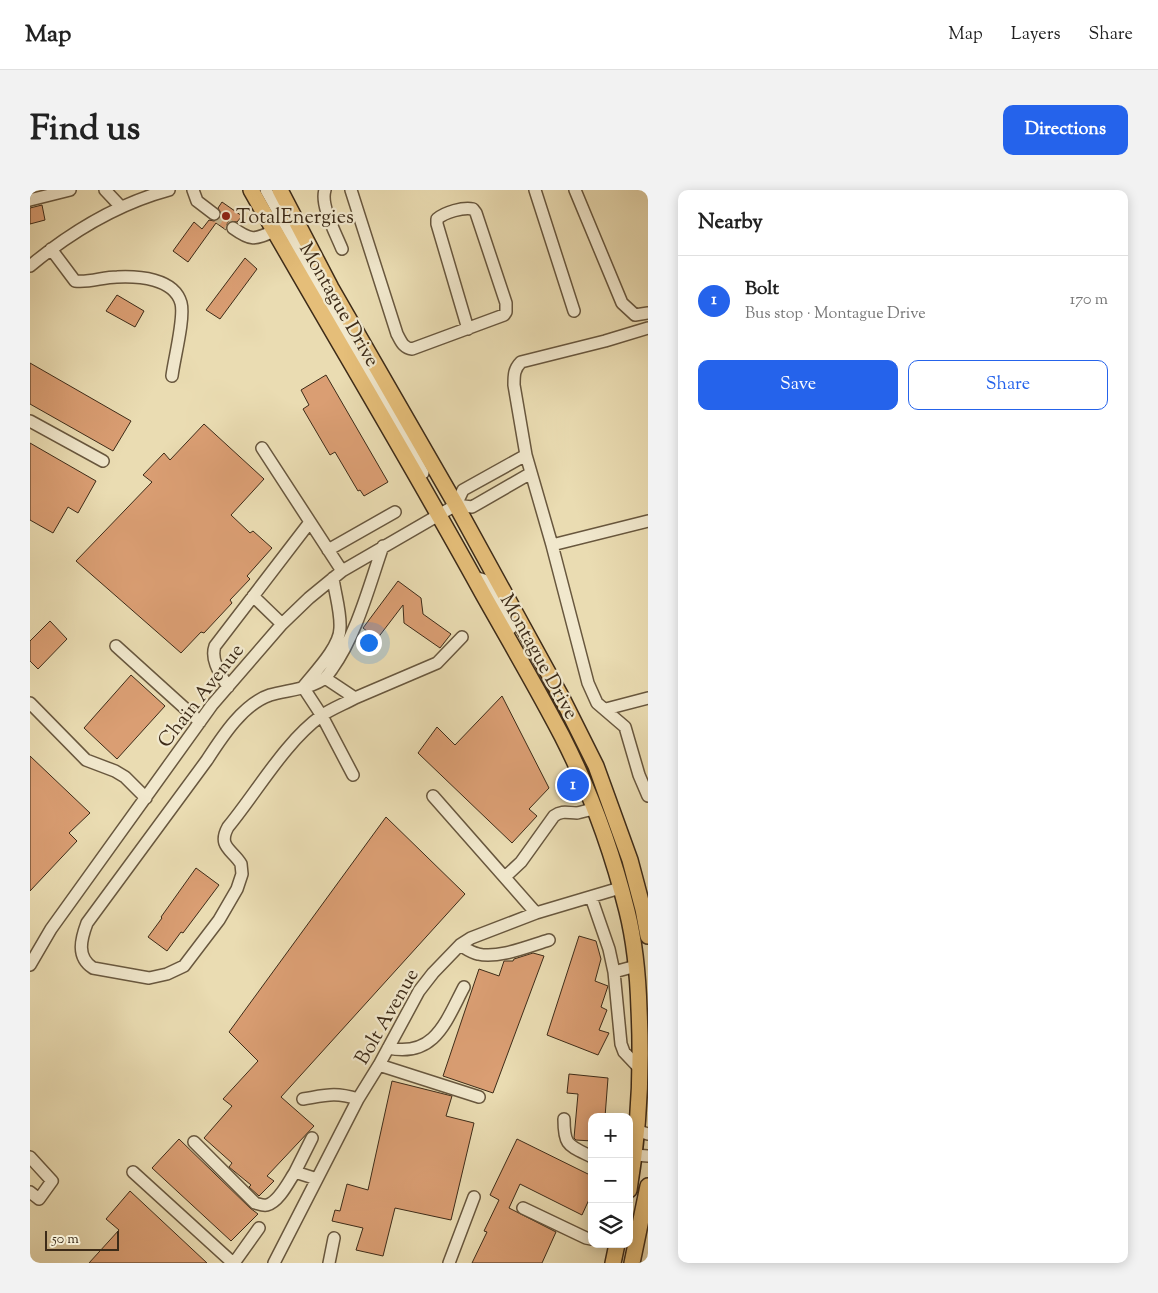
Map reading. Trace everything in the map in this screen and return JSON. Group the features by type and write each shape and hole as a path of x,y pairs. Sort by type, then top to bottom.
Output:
{"main road":[{"name":"Montague Drive","path":"251,190 439,514 562,736 583,781 620,888 627,913 636,966 641,1070 638,1131 642,1155 633,1174"},
{"name":"Montague Drive","path":"280,190 331,288 456,505 562,698 596,766 619,827 642,879 648,936"},
{"path":"620,888 642,879"},
{"path":"632,1263 646,1212 648,1186"},
{"path":"612,1263 615,1248"}],"street":[{"path":"30,200 70,190"},
{"path":"105,190 121,207"},
{"path":"193,190 197,201 214,214"},
{"path":"266,190 432,490 439,514"},
{"path":"325,190 324,199 328,214 342,249"},
{"path":"351,190 397,334 403,345 412,349 468,330 504,315 506,307 476,213 473,209 467,208 437,219 468,330"},
{"path":"535,190 574,312"},
{"path":"575,190 622,303 635,315 648,313"},
{"path":"30,266 51,249 89,224 121,207 161,191"},
{"path":"233,228 244,236 257,239 274,231"},
{"path":"51,249 75,281 83,282 106,277 136,276 157,281 173,291 180,302 181,314 172,376"},
{"path":"648,328 605,342 521,362 516,367 514,385 526,455 588,683 597,703 625,727 639,775 648,796"},
{"path":"30,420 103,461"},
{"path":"262,448 342,570"},
{"path":"526,455 463,490 456,505 472,507 531,473"},
{"name":"Chain Avenue","path":"30,965 33,951 51,930 200,722 282,624 342,570 456,505"},
{"path":"328,550 395,512"},
{"path":"552,545 648,521"},
{"path":"228,687 220,673 213,652 215,646 310,522"},
{"path":"383,546 347,644 325,678 303,687 268,696 239,716 223,735 207,760 87,923 82,936 82,954 86,963 93,968 149,978 167,974 184,966 219,920 237,889 242,868 240,861 224,842 225,832 285,752 305,730 322,716 355,698 437,663 462,637"},
{"path":"303,687 330,652 340,633 333,578"},
{"path":"253,596 282,624"},
{"path":"116,646 200,722"},
{"path":"325,678 355,698"},
{"path":"303,687 322,716 354,775"},
{"path":"606,710 648,698"},
{"path":"30,703 86,760 126,777 146,798"},
{"path":"433,796 536,913"},
{"path":"505,877 521,862 554,816 565,812 576,813 593,810"},
{"name":"Bolt Avenue","path":"274,1263 358,1099 379,1065 419,991 432,973 460,945 486,931 536,913 620,888"},
{"path":"591,897 609,949 614,972 621,1044 628,1058 641,1070"},
{"path":"460,945 477,954 489,955 512,951 549,940"},
{"path":"614,972 636,966"},
{"path":"388,1048 401,1051 420,1047 431,1041 442,1028 464,987"},
{"path":"621,1044 640,1042"},
{"path":"379,1065 479,1097"},
{"path":"303,1099 343,1094 358,1099"},
{"path":"564,1119 564,1138 578,1150 588,1155"},
{"path":"194,1142 255,1203 265,1205 272,1203 295,1172 312,1138"},
{"path":"30,1157 52,1181 39,1199 30,1192"},
{"path":"132,1172 234,1263 259,1228"},
{"path":"295,1172 317,1179"},
{"path":"449,1263 474,1197"},
{"path":"523,1208 588,1236"},
{"path":"329,1263 334,1238"}],"building":[{"path":"222,202 242,216 237,222 229,221 226,230 216,223 188,262 173,251 194,222 202,229 209,220 220,219 221,214 218,208"},
{"path":"42,205 45,220 30,224 30,208"},
{"path":"245,258 257,269 220,319 206,310"},
{"path":"117,295 144,311 135,327 106,311"},
{"path":"30,363 131,421 113,451 30,404"},
{"path":"326,375 388,482 364,496 360,490 358,491 335,452 330,455 303,409 309,405 301,390"},
{"path":"204,424 264,479 231,515 250,533 253,531 272,548 247,576 250,579 230,600 232,603 204,633 201,632 181,653 76,561 152,482 143,475 164,453 170,460"},
{"path":"30,443 96,481 78,513 68,507 53,533 30,520"},
{"path":"398,581 421,598 423,614 451,634 440,648 404,623 403,605 377,639 363,628"},
{"path":"50,621 67,639 38,669 30,661 30,641"},
{"path":"131,675 165,706 117,759 84,728"},
{"path":"502,696 549,788 529,809 537,816 512,843 418,753 437,727 455,745"},
{"path":"30,756 90,813 69,833 77,841 30,891"},
{"path":"386,817 465,894 281,1097 314,1126 267,1176 274,1181 259,1196 249,1187 251,1185 229,1167 232,1163 204,1138 232,1106 223,1099 258,1061 229,1032"},
{"path":"196,868 219,885 167,951 148,937"},
{"path":"579,936 596,941 601,959 595,981 608,986 601,1007 607,1010 599,1030 609,1033 598,1055 547,1035"},
{"path":"533,953 544,956 493,1093 443,1076 479,969 499,976 504,961 513,961"},
{"path":"569,1074 608,1078 605,1113 588,1113 588,1141 576,1140 574,1138 578,1094 567,1093"},
{"path":"392,1081 452,1096 446,1116 474,1123 451,1220 395,1208 383,1256 356,1250 363,1228 332,1221 335,1210 340,1211 347,1184 368,1190"},
{"path":"179,1139 258,1214 231,1241 152,1168"},
{"path":"517,1139 588,1174 588,1202 582,1215 520,1184 509,1208 556,1232 542,1263 472,1263 487,1232 484,1231 499,1200 490,1195"},
{"path":"130,1191 207,1263 89,1263 119,1230 106,1219"}],"tunnel":[{"path":"214,214 233,228"}],"place":[{"name":"TotalEnergies","path":"226,216"},
{"name":"Bolt","path":"573,785"}]}
